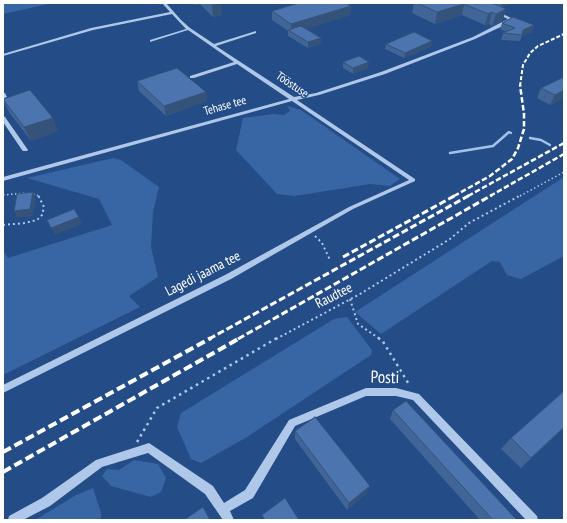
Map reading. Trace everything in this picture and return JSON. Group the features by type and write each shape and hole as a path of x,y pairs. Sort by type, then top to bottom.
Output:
{"street":[{"name":"Tööstuse","path":"164,3 189,29 413,180"},
{"name":"Tehase tee","path":"3,179 292,99 317,94 352,83 480,35 508,22 511,19 493,11"},
{"path":"3,55 92,30 173,14"},
{"path":"151,41 189,29"},
{"path":"214,45 255,32"},
{"path":"192,77 238,62"},
{"path":"3,94 5,97 3,98"},
{"path":"3,118 25,150"},
{"name":"Lagedi jaama tee","path":"3,389 228,277 351,208 413,180"},
{"name":"Posti","path":"223,509 249,494 292,422 366,392 396,392 416,397 533,520"},
{"path":"13,520 46,502 99,463 149,448 209,490 229,520"}],"path":[{"name":"Raudtee","path":"130,454 157,408 299,325 350,299 450,239 469,223 564,172"},
{"path":"3,195 30,193 39,195 44,207 42,215 37,220 25,223 3,225"},
{"path":"311,231 322,243 330,260"},
{"path":"350,299 358,324 382,340 416,397"}],"shaded area":[{"path":"3,3 53,3 3,14"},
{"path":"287,106 301,110 400,179 390,186 370,184 295,196 277,194 236,150 243,118 273,114 284,115 290,111"},
{"path":"113,158 121,160 159,187 153,212 151,247 158,277 129,296 140,307 3,375 3,250 8,258 112,225 99,199 27,178"},
{"path":"564,177 564,256 521,279 507,275 500,262 492,261 381,334 355,312"},
{"path":"347,317 372,350 371,355 247,437 201,463 191,459 177,427 181,413 334,319"},
{"path":"134,460 158,464 166,478 161,492 151,497 111,486 102,476 107,469 119,470"},
{"path":"93,488 101,513 101,520 35,520 76,495"}],"building":[{"path":"210,3 220,3 221,4 212,5"},
{"path":"299,3 346,3 351,6 291,24 272,11"},
{"path":"417,3 492,3 506,9 496,14 492,12 488,14 464,4 437,12"},
{"path":"513,17 534,25 523,30 522,35 503,33 515,28 502,23"},
{"path":"301,26 321,38 308,42 288,30"},
{"path":"414,32 432,41 405,53 386,44"},
{"path":"359,56 369,62 353,68 343,62"},
{"path":"177,68 206,92 164,106 137,81"},
{"path":"564,77 564,90 555,95 541,88"},
{"path":"30,90 53,118 24,127 3,99"},
{"path":"33,192 30,209 14,211 17,194"},
{"path":"74,209 79,217 51,228 47,220"},
{"path":"564,391 564,427 531,458 511,438"},
{"path":"406,401 517,520 493,520 393,410"},
{"path":"315,417 370,486 349,503 295,431"},
{"path":"285,498 299,520 265,520 262,515"},
{"path":"203,507 210,520 184,520"}],"waterway":[{"path":"450,153 493,146 509,132 511,133"},
{"path":"530,138 541,140 550,145"}],"railway":[{"path":"520,86 523,65 530,53 538,46 564,34"},
{"path":"454,196 490,176 512,159 518,148 524,129 524,114 520,86"},
{"path":"468,196 564,143"},
{"path":"490,196 564,154"},
{"path":"343,257 456,195"},
{"path":"209,339 470,195"},
{"path":"238,339 492,195"},
{"path":"3,452 211,338"},
{"path":"3,472 240,338"}]}
